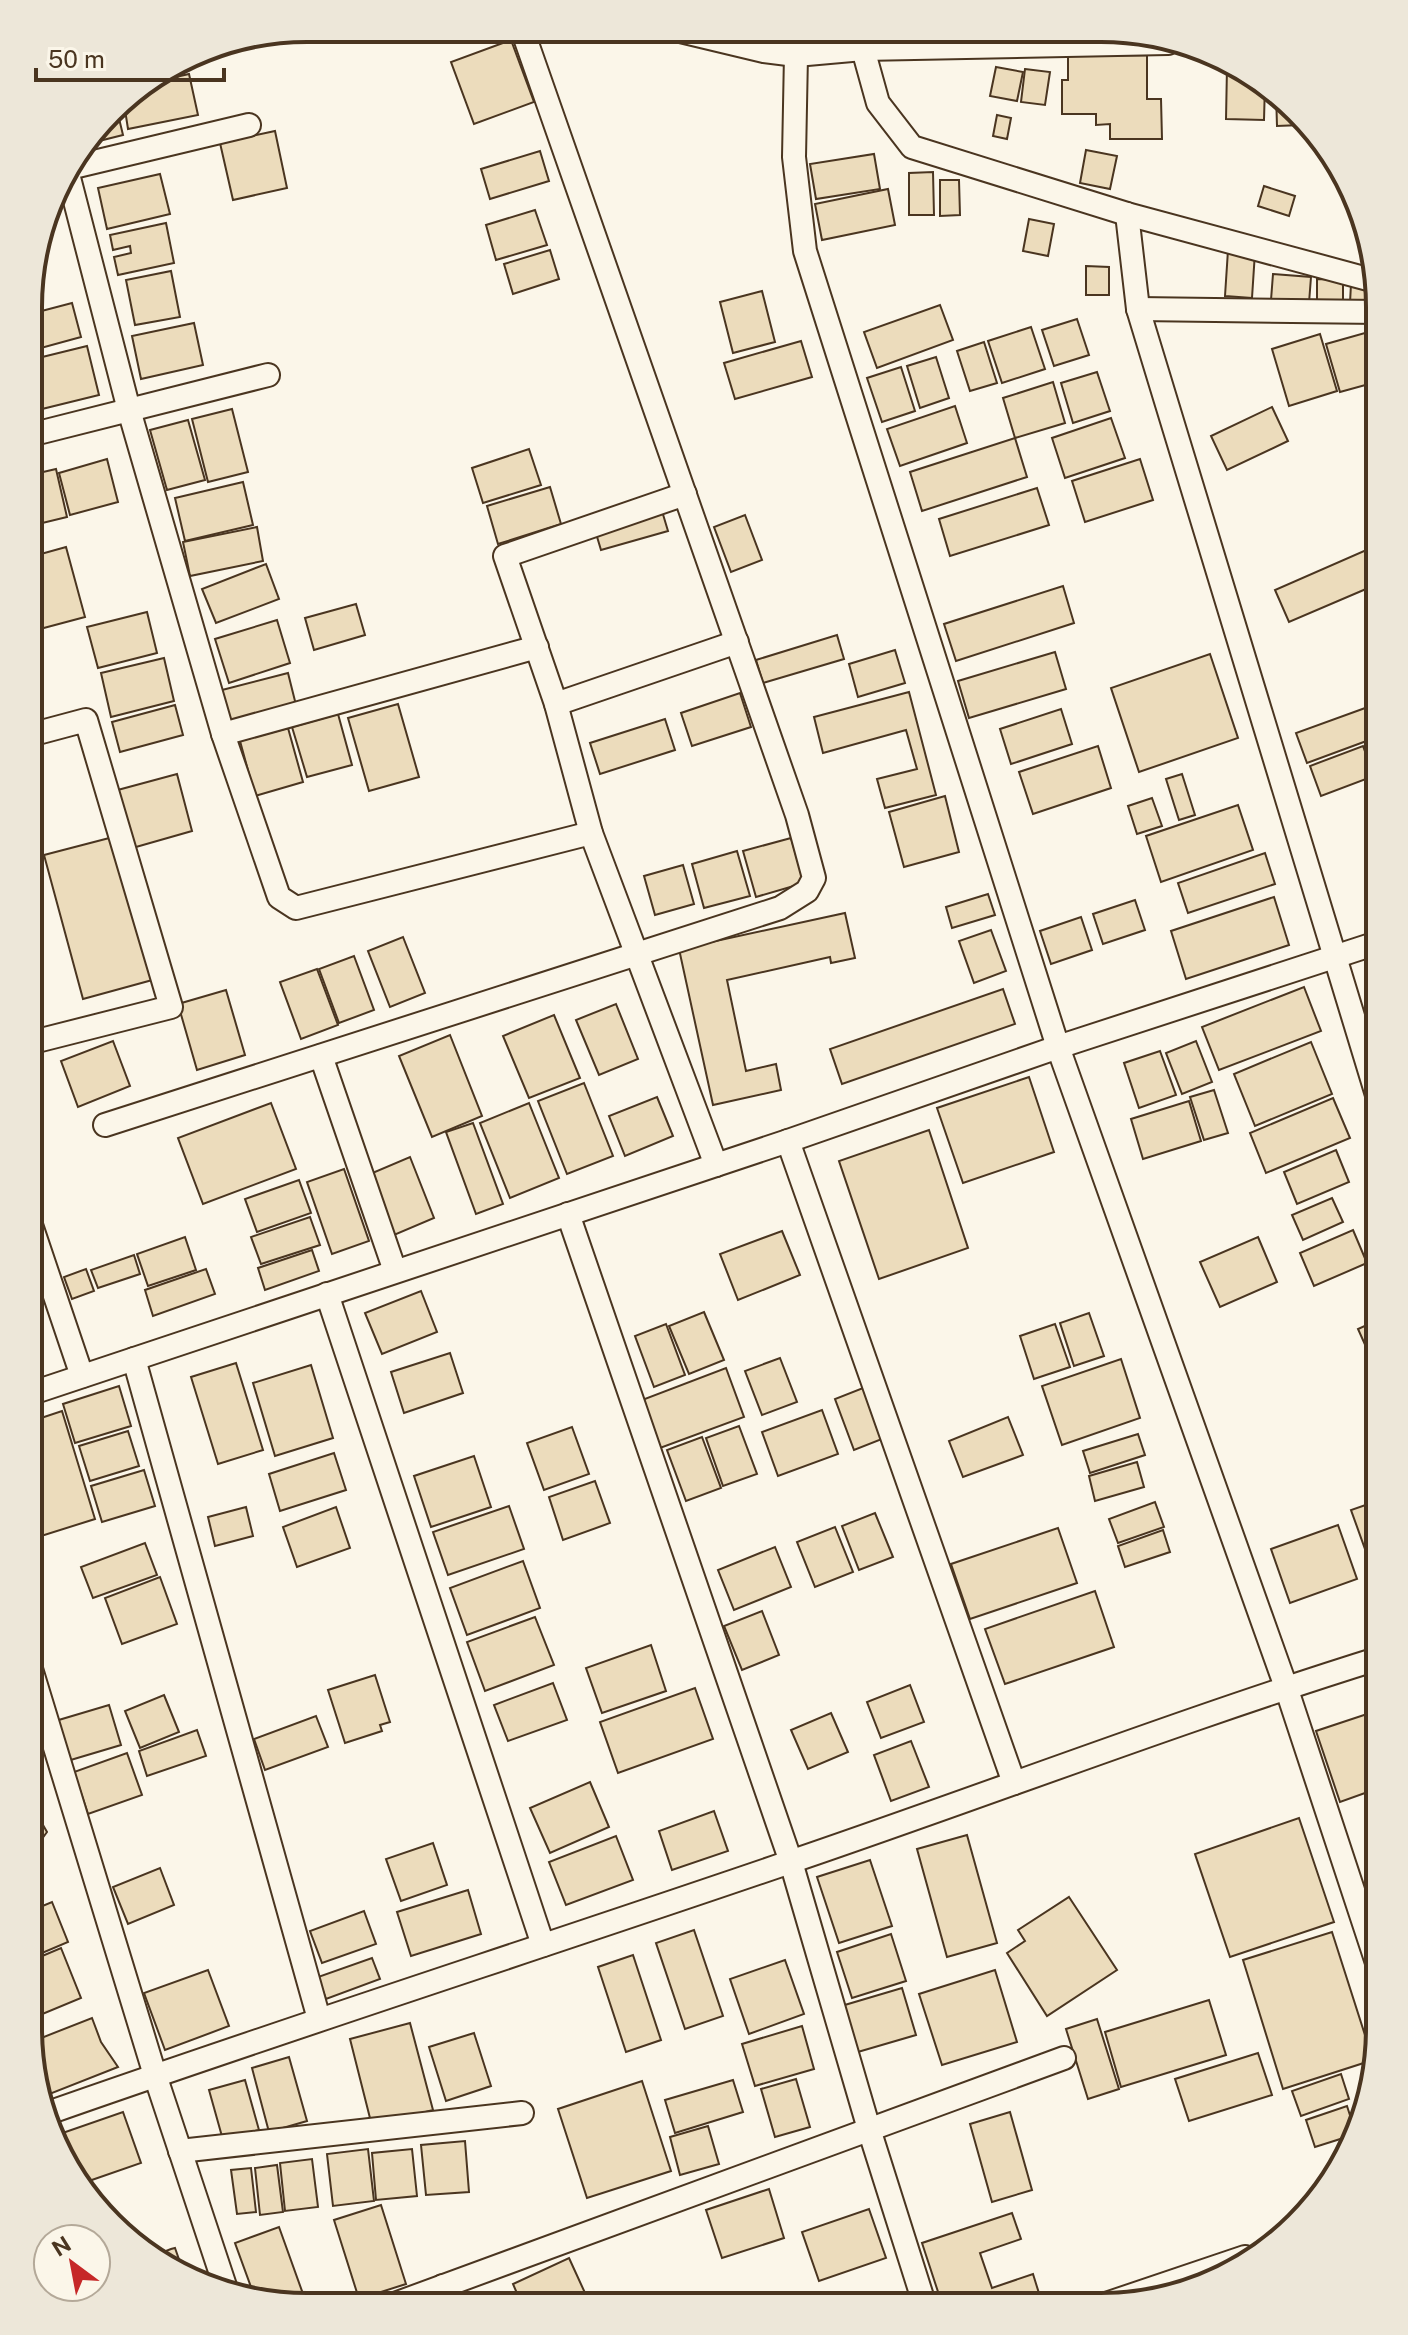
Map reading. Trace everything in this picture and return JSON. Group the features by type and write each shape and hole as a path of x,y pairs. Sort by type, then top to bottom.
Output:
{"street":[{"path":"105,1125 780,908 807,891 814,878 797,815 527,42"},
{"path":"767,42 796,55 863,49 1131,44"},
{"path":"863,49 878,103 912,147 1127,214 1364,278"},
{"path":"796,55 794,157 805,251 1058,1047 1286,1687 1365,1927"},
{"path":"83,165 249,125"},
{"path":"72,184 129,410 223,734 279,897 296,908 591,833"},
{"path":"1127,214 1138,309 1366,1057"},
{"path":"1138,309 1366,312"},
{"path":"42,432 268,375"},
{"path":"685,494 505,556 556,704 591,833 716,1165"},
{"path":"556,704 737,642"},
{"path":"223,734 537,647"},
{"path":"42,732 86,720 171,1007 42,1040"},
{"path":"42,1390 1366,946"},
{"path":"321,1056 395,1271"},
{"path":"788,1141 1014,1783"},
{"path":"568,1214 791,1862 921,2293"},
{"path":"42,1258 82,1376"},
{"path":"327,1294 543,1945"},
{"path":"134,1359 319,2019"},
{"path":"55,2110 791,1862 1286,1687 1365,1663"},
{"path":"42,1705 155,2075 223,2279"},
{"path":"454,2293 869,2129 1064,2058"},
{"path":"180,2151 522,2113"},
{"path":"1154,2288 1217,2266"}],"building":[{"path":"512,42 534,102 474,124 451,62"},
{"path":"882,42 941,42 941,43 882,48"},
{"path":"1147,55 1147,99 1161,99 1162,139 1110,139 1110,124 1096,125 1096,114 1062,114 1062,80 1068,80 1068,56"},
{"path":"996,67 1023,72 1017,101 990,96"},
{"path":"1025,69 1050,72 1045,105 1021,102"},
{"path":"189,74 198,115 128,129 126,114 173,78"},
{"path":"1227,74 1265,99 1264,120 1226,119"},
{"path":"1277,110 1293,125 1277,126"},
{"path":"997,115 1011,118 1007,139 993,136"},
{"path":"120,120 123,135 101,140"},
{"path":"275,131 287,188 233,200 220,143"},
{"path":"1086,150 1117,156 1110,189 1080,183"},
{"path":"540,151 549,181 490,199 481,169"},
{"path":"874,154 880,189 816,199 810,164"},
{"path":"933,172 934,215 909,215 909,173"},
{"path":"160,174 170,214 107,229 98,188"},
{"path":"940,180 959,180 960,215 940,216"},
{"path":"1264,186 1295,196 1289,216 1258,206"},
{"path":"888,189 895,225 822,240 815,204"},
{"path":"535,210 547,245 496,260 486,225"},
{"path":"1029,219 1054,224 1048,256 1023,251"},
{"path":"166,223 174,263 118,275 114,257 131,253 130,246 113,250 110,235"},
{"path":"550,250 559,279 513,294 504,264"},
{"path":"1228,250 1255,252 1252,298 1225,296"},
{"path":"1086,266 1109,267 1109,295 1086,295"},
{"path":"171,271 180,317 135,325 126,280"},
{"path":"1273,274 1311,277 1309,303 1271,300"},
{"path":"1317,279 1343,280 1343,303 1317,302"},
{"path":"1351,284 1365,286 1366,304 1350,303"},
{"path":"762,291 775,342 733,353 720,302"},
{"path":"72,303 81,337 42,348 42,311"},
{"path":"940,305 953,340 877,368 864,332"},
{"path":"1077,319 1089,355 1054,366 1042,330"},
{"path":"194,323 203,365 141,379 132,336"},
{"path":"1031,327 1045,369 1002,383 988,341"},
{"path":"1366,333 1366,385 1340,392 1326,344"},
{"path":"1320,334 1337,391 1289,406 1272,349"},
{"path":"801,341 812,377 735,399 724,363"},
{"path":"984,342 997,383 970,391 957,351"},
{"path":"87,346 99,395 42,409 42,357"},
{"path":"936,357 949,398 920,408 907,366"},
{"path":"901,367 915,411 882,422 867,378"},
{"path":"1097,372 1110,411 1073,423 1061,383"},
{"path":"1053,382 1065,423 1015,438 1003,398"},
{"path":"955,406 967,443 900,466 887,429"},
{"path":"1272,407 1288,441 1227,470 1211,436"},
{"path":"232,409 248,472 208,482 192,419"},
{"path":"1111,418 1125,458 1065,478 1052,438"},
{"path":"188,420 205,480 167,490 150,430"},
{"path":"1015,438 1027,477 922,511 910,472"},
{"path":"529,449 541,485 483,503 472,468"},
{"path":"107,459 118,502 70,515 59,473"},
{"path":"1140,459 1153,500 1085,522 1072,481"},
{"path":"56,469 67,517 42,523 42,472"},
{"path":"243,482 253,525 185,541 175,498"},
{"path":"550,487 561,524 498,544 487,506"},
{"path":"1037,488 1049,525 950,556 939,519"},
{"path":"662,511 668,531 601,550 595,530"},
{"path":"745,515 762,560 731,572 714,527"},
{"path":"257,527 263,561 190,576 183,542"},
{"path":"66,547 85,617 42,628 42,554"},
{"path":"1366,550 1366,589 1289,622 1275,590"},
{"path":"266,564 279,599 216,623 202,589"},
{"path":"1063,586 1074,623 956,661 944,624"},
{"path":"356,604 365,635 314,650 305,618"},
{"path":"147,612 157,653 98,668 87,627"},
{"path":"277,620 290,663 229,683 215,639"},
{"path":"837,635 844,659 763,683 756,660"},
{"path":"895,650 905,683 858,697 849,664"},
{"path":"1055,652 1066,689 969,718 958,681"},
{"path":"1210,654 1238,738 1139,772 1111,688"},
{"path":"164,658 174,701 111,717 101,673"},
{"path":"288,673 296,705 230,722 222,690"},
{"path":"909,692 936,795 885,808 877,779 917,769 906,730 823,753 814,717"},
{"path":"740,693 751,727 692,746 681,713"},
{"path":"398,704 419,777 369,791 348,718"},
{"path":"175,705 183,735 120,752 112,722"},
{"path":"1366,708 1366,741 1307,763 1296,733"},
{"path":"1061,709 1072,744 1011,764 1000,729"},
{"path":"338,714 352,765 307,777 292,727"},
{"path":"665,719 675,750 600,774 590,743"},
{"path":"288,728 303,782 255,796 240,741"},
{"path":"1098,746 1111,788 1033,814 1019,772"},
{"path":"1363,746 1366,779 1321,796 1310,766"},
{"path":"177,774 192,831 129,849 114,791"},
{"path":"1182,774 1195,815 1179,820 1166,779"},
{"path":"945,796 959,852 904,867 889,812"},
{"path":"1152,798 1162,826 1137,834 1128,806"},
{"path":"1238,805 1253,850 1161,882 1146,836"},
{"path":"117,836 156,979 83,999 44,855"},
{"path":"791,838 804,883 756,897 743,851"},
{"path":"737,851 750,896 704,908 692,864"},
{"path":"1265,853 1275,884 1188,913 1178,883"},
{"path":"683,865 694,904 655,915 644,876"},
{"path":"988,894 995,915 952,928 946,907"},
{"path":"1274,897 1289,945 1186,979 1171,931"},
{"path":"1135,900 1145,930 1103,944 1093,914"},
{"path":"845,913 855,958 831,963 830,957 727,980 746,1071 776,1064 781,1090 713,1105 679,949"},
{"path":"1081,917 1092,950 1051,964 1040,931"},
{"path":"991,930 1006,971 974,983 959,941"},
{"path":"403,937 425,993 390,1007 368,951"},
{"path":"354,956 374,1010 339,1023 319,969"},
{"path":"317,969 338,1025 301,1039 280,982"},
{"path":"1304,987 1321,1031 1219,1070 1202,1027"},
{"path":"1003,989 1015,1024 842,1084 830,1049"},
{"path":"226,990 245,1055 197,1070 178,1004"},
{"path":"616,1004 638,1059 599,1075 576,1020"},
{"path":"554,1015 580,1078 529,1098 503,1036"},
{"path":"450,1035 482,1116 432,1137 399,1056"},
{"path":"113,1041 130,1086 78,1107 61,1061"},
{"path":"1196,1041 1212,1082 1182,1094 1166,1053"},
{"path":"1311,1042 1332,1094 1255,1126 1234,1074"},
{"path":"1160,1051 1176,1095 1139,1108 1124,1063"},
{"path":"1029,1077 1054,1152 963,1183 937,1108"},
{"path":"584,1083 613,1156 567,1174 538,1101"},
{"path":"1214,1090 1228,1133 1204,1140 1190,1097"},
{"path":"657,1097 673,1136 625,1156 609,1116"},
{"path":"1333,1098 1350,1138 1266,1173 1250,1133"},
{"path":"1189,1101 1201,1141 1143,1159 1131,1119"},
{"path":"271,1103 296,1169 203,1204 178,1138"},
{"path":"529,1103 559,1178 510,1198 480,1123"},
{"path":"473,1123 503,1204 476,1214 446,1132"},
{"path":"929,1130 968,1248 879,1279 839,1161"},
{"path":"1336,1150 1349,1182 1297,1204 1284,1172"},
{"path":"410,1157 434,1218 394,1235 370,1174"},
{"path":"344,1169 369,1241 332,1254 307,1182"},
{"path":"299,1180 311,1213 257,1232 245,1199"},
{"path":"1332,1198 1343,1222 1303,1240 1292,1215"},
{"path":"310,1217 320,1245 261,1264 251,1237"},
{"path":"1353,1230 1365,1264 1314,1286 1300,1253"},
{"path":"782,1231 800,1275 738,1300 720,1254"},
{"path":"185,1237 196,1270 148,1286 137,1254"},
{"path":"1258,1237 1277,1282 1220,1307 1200,1262"},
{"path":"312,1250 319,1271 265,1290 258,1268"},
{"path":"134,1255 140,1274 98,1288 91,1270"},
{"path":"86,1269 94,1291 72,1299 64,1277"},
{"path":"206,1269 215,1294 153,1316 145,1290"},
{"path":"421,1291 437,1332 382,1354 365,1313"},
{"path":"704,1312 724,1360 689,1374 669,1326"},
{"path":"1089,1313 1104,1356 1074,1366 1060,1323"},
{"path":"666,1324 685,1375 654,1387 635,1336"},
{"path":"1055,1324 1070,1367 1034,1379 1020,1336"},
{"path":"1365,1326 1365,1346 1358,1329"},
{"path":"450,1353 463,1393 404,1413 391,1372"},
{"path":"780,1358 797,1402 762,1415 745,1371"},
{"path":"1121,1359 1140,1418 1062,1445 1042,1386"},
{"path":"236,1363 263,1450 218,1464 191,1377"},
{"path":"311,1365 333,1438 275,1456 253,1383"},
{"path":"726,1368 744,1417 660,1448 642,1400"},
{"path":"119,1386 131,1426 75,1443 63,1404"},
{"path":"863,1388 882,1439 854,1450 835,1399"},
{"path":"822,1410 838,1454 778,1476 762,1432"},
{"path":"62,1411 95,1519 42,1536 42,1418"},
{"path":"1008,1417 1023,1455 963,1477 949,1441"},
{"path":"739,1426 757,1474 723,1486 706,1438"},
{"path":"572,1427 589,1474 544,1490 527,1443"},
{"path":"128,1431 139,1466 90,1481 79,1446"},
{"path":"1138,1434 1145,1455 1090,1473 1083,1451"},
{"path":"702,1437 721,1488 686,1501 667,1450"},
{"path":"334,1453 346,1490 280,1511 269,1474"},
{"path":"474,1456 491,1507 431,1527 414,1476"},
{"path":"1137,1462 1144,1487 1095,1501 1089,1476"},
{"path":"144,1470 155,1506 102,1522 91,1486"},
{"path":"595,1481 610,1523 563,1540 549,1497"},
{"path":"1155,1502 1164,1527 1118,1543 1109,1519"},
{"path":"1365,1505 1365,1550 1351,1510"},
{"path":"509,1506 524,1549 448,1575 433,1532"},
{"path":"246,1507 253,1536 215,1546 208,1517"},
{"path":"336,1507 350,1548 297,1567 283,1527"},
{"path":"875,1513 893,1557 859,1570 842,1526"},
{"path":"1338,1525 1357,1579 1290,1603 1271,1549"},
{"path":"835,1527 853,1572 815,1587 797,1542"},
{"path":"1058,1528 1077,1583 970,1619 951,1564"},
{"path":"1163,1530 1170,1552 1125,1567 1118,1546"},
{"path":"145,1543 157,1575 93,1598 81,1567"},
{"path":"775,1547 791,1587 734,1610 718,1570"},
{"path":"523,1561 540,1608 467,1635 450,1588"},
{"path":"160,1577 177,1624 122,1644 105,1598"},
{"path":"1095,1591 1114,1647 1005,1684 985,1629"},
{"path":"762,1611 779,1655 742,1670 724,1626"},
{"path":"535,1617 554,1665 485,1691 467,1642"},
{"path":"651,1645 666,1691 602,1713 586,1668"},
{"path":"375,1675 390,1722 380,1725 382,1731 345,1743 328,1690"},
{"path":"553,1683 567,1720 508,1741 494,1705"},
{"path":"910,1685 924,1722 881,1738 867,1702"},
{"path":"695,1688 713,1739 618,1773 600,1722"},
{"path":"164,1695 179,1732 140,1748 125,1711"},
{"path":"109,1705 121,1745 64,1762 52,1722"},
{"path":"831,1713 848,1752 808,1769 791,1730"},
{"path":"1365,1715 1365,1793 1340,1802 1316,1731"},
{"path":"316,1716 328,1747 265,1770 254,1739"},
{"path":"197,1730 206,1756 147,1776 139,1751"},
{"path":"911,1741 929,1787 891,1801 874,1755"},
{"path":"127,1753 142,1795 88,1814 74,1772"},
{"path":"590,1782 609,1827 550,1853 530,1808"},
{"path":"714,1811 728,1851 672,1870 659,1831"},
{"path":"1299,1818 1334,1922 1230,1957 1195,1854"},
{"path":"967,1835 997,1943 947,1957 917,1849"},
{"path":"616,1836 633,1880 566,1905 549,1862"},
{"path":"433,1843 447,1885 401,1901 386,1859"},
{"path":"870,1860 892,1926 839,1943 817,1877"},
{"path":"160,1868 174,1905 128,1924 113,1887"},
{"path":"468,1890 481,1934 411,1956 397,1912"},
{"path":"1069,1897 1117,1970 1047,2016 1007,1953 1025,1941 1018,1930"},
{"path":"52,1902 68,1942 42,1953 42,1906"},
{"path":"364,1911 376,1944 322,1963 310,1931"},
{"path":"694,1930 723,2016 685,2029 656,1943"},
{"path":"1332,1932 1365,2035 1363,2063 1283,2089 1243,1960"},
{"path":"891,1934 906,1981 852,1998 837,1952"},
{"path":"61,1948 81,1998 42,2014 42,1956"},
{"path":"633,1955 661,2040 626,2052 598,1967"},
{"path":"372,1958 380,1979 326,1999 318,1977"},
{"path":"785,1960 804,2014 749,2034 730,1979"},
{"path":"208,1970 229,2026 165,2050 144,1993"},
{"path":"995,1970 1017,2042 942,2065 919,1994"},
{"path":"902,1988 916,2035 851,2054 838,2007"},
{"path":"1209,2000 1226,2055 1121,2087 1105,2032"},
{"path":"92,2018 101,2042 118,2067 51,2094 43,2037"},
{"path":"1097,2019 1119,2089 1088,2099 1066,2029"},
{"path":"410,2023 433,2110 372,2126 350,2039"},
{"path":"802,2026 814,2069 755,2086 742,2044"},
{"path":"474,2033 491,2086 446,2101 429,2047"},
{"path":"1258,2053 1272,2095 1189,2121 1175,2079"},
{"path":"289,2057 307,2121 269,2132 252,2068"},
{"path":"1341,2074 1349,2099 1301,2116 1292,2091"},
{"path":"796,2079 810,2127 775,2137 761,2089"},
{"path":"245,2080 259,2130 223,2140 209,2090"},
{"path":"733,2080 743,2112 675,2133 665,2100"},
{"path":"642,2081 671,2171 587,2198 558,2109"},
{"path":"1347,2106 1350,2117 1342,2139 1315,2147 1306,2120"},
{"path":"123,2112 141,2163 91,2180 63,2133"},
{"path":"1010,2112 1032,2190 992,2202 970,2124"},
{"path":"708,2126 719,2164 680,2175 670,2137"},
{"path":"465,2141 469,2192 426,2195 421,2145"},
{"path":"368,2149 374,2201 333,2206 327,2154"},
{"path":"412,2149 417,2196 376,2200 372,2153"},
{"path":"312,2159 318,2207 285,2211 280,2163"},
{"path":"277,2165 283,2212 260,2215 255,2168"},
{"path":"251,2168 256,2212 237,2214 231,2170"},
{"path":"769,2189 784,2238 722,2258 706,2210"},
{"path":"381,2205 406,2284 378,2293 357,2293 334,2220"},
{"path":"869,2209 886,2258 819,2281 802,2232"},
{"path":"1012,2213 1021,2239 980,2253 992,2288 1033,2274 1039,2293 938,2293 922,2243"},
{"path":"279,2227 303,2293 251,2287 235,2243"},
{"path":"175,2248 179,2261 165,2251"},
{"path":"569,2258 585,2293 517,2293 513,2284"}]}
